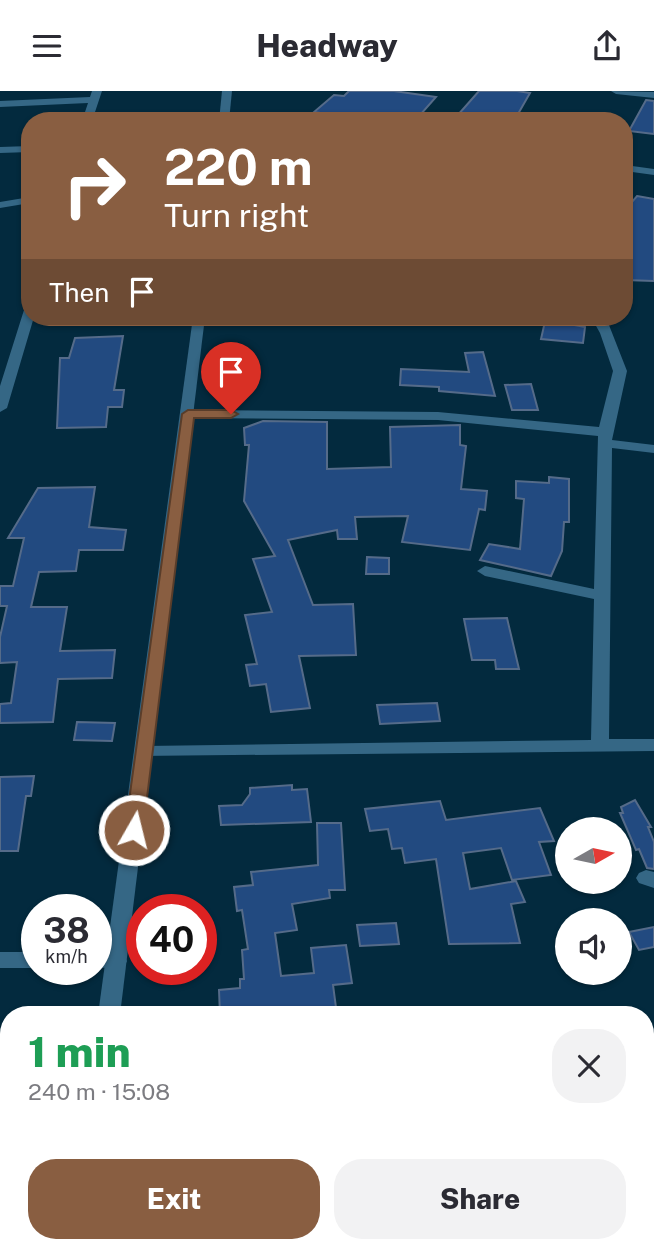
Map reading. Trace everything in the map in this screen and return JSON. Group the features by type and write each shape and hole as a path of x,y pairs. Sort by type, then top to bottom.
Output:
{"street":[{"path":"225,112 227,91"},
{"path":"616,91 654,95"},
{"path":"0,104 96,96"},
{"path":"0,150 21,149"},
{"path":"633,169 654,172"},
{"path":"0,205 21,202"},
{"path":"0,408 25,326"},
{"path":"112,928 145,752 198,326"},
{"path":"600,745 605,437 620,370 611,353 606,326"},
{"path":"188,414 438,416 605,437 654,449"},
{"path":"485,571 602,596"},
{"path":"145,752 647,745"},
{"path":"647,745 642,752 654,761"},
{"path":"0,960 21,960"},
{"path":"107,985 108,1006"}],"building":[{"path":"349,91 394,91 436,97 423,112 314,112 334,95 344,96"},
{"path":"479,91 530,93 519,112 461,112"},
{"path":"646,100 654,101 654,134 633,131 633,124"},
{"path":"637,196 654,199 654,281 633,280 633,201"},
{"path":"544,326 585,327 583,343 541,339"},
{"path":"123,336 114,390 124,390 122,407 108,407 106,427 57,428 60,358 69,358 75,338"},
{"path":"483,352 495,396 439,391 439,387 400,385 401,369 469,372 465,353"},
{"path":"531,384 538,410 512,410 505,385"},
{"path":"263,421 327,422 327,469 391,467 390,427 460,425 460,445 466,446 461,489 487,491 485,510 479,509 470,550 402,542 408,516 355,517 357,539 338,539 337,530 288,540 313,605 353,604 356,655 299,656 310,708 271,712 266,684 250,686 246,665 257,664 245,615 272,612 253,559 275,556 244,501 249,445 245,445 244,428"},
{"path":"549,477 569,479 569,522 564,522 562,551 551,576 480,560 489,544 520,549 524,499 516,498 516,481 549,483"},
{"path":"95,487 89,527 126,530 123,550 79,550 76,571 39,572 31,607 67,607 60,651 115,650 112,678 58,679 53,722 0,723 0,704 11,703 17,662 0,663 0,637 7,606 0,606 0,586 13,586 24,538 8,538 38,488"},
{"path":"367,557 389,558 389,574 366,574"},
{"path":"507,618 519,669 496,669 495,660 472,660 464,619"},
{"path":"437,703 440,721 380,724 377,705"},
{"path":"77,722 115,723 112,741 74,740"},
{"path":"34,776 31,796 26,796 18,851 0,851 0,777"},
{"path":"292,785 292,790 307,789 311,822 221,825 219,806 242,805 250,794 250,788"},
{"path":"635,800 651,827 648,827 654,842 654,869 647,868 639,849 636,850 632,841 632,817 622,817 621,807"},
{"path":"440,801 446,820 540,808 554,841 539,842 551,875 512,880 501,848 463,853 470,889 516,881 525,902 511,904 520,943 449,944 436,859 405,863 402,848 392,849 388,829 370,831 365,809"},
{"path":"317,823 341,823 345,890 329,890 330,898 292,904 297,930 275,933 281,976 314,973 311,948 346,945 352,983 333,985 336,1006 220,1006 219,990 240,988 240,979 244,979 242,950 248,949 242,910 237,911 234,887 253,885 251,872 318,865"},
{"path":"396,923 399,944 360,946 357,925"},
{"path":"654,927 654,947 639,950 632,937 632,931"}],"route":[{"path":"134,830 188,414 231,414"}]}
